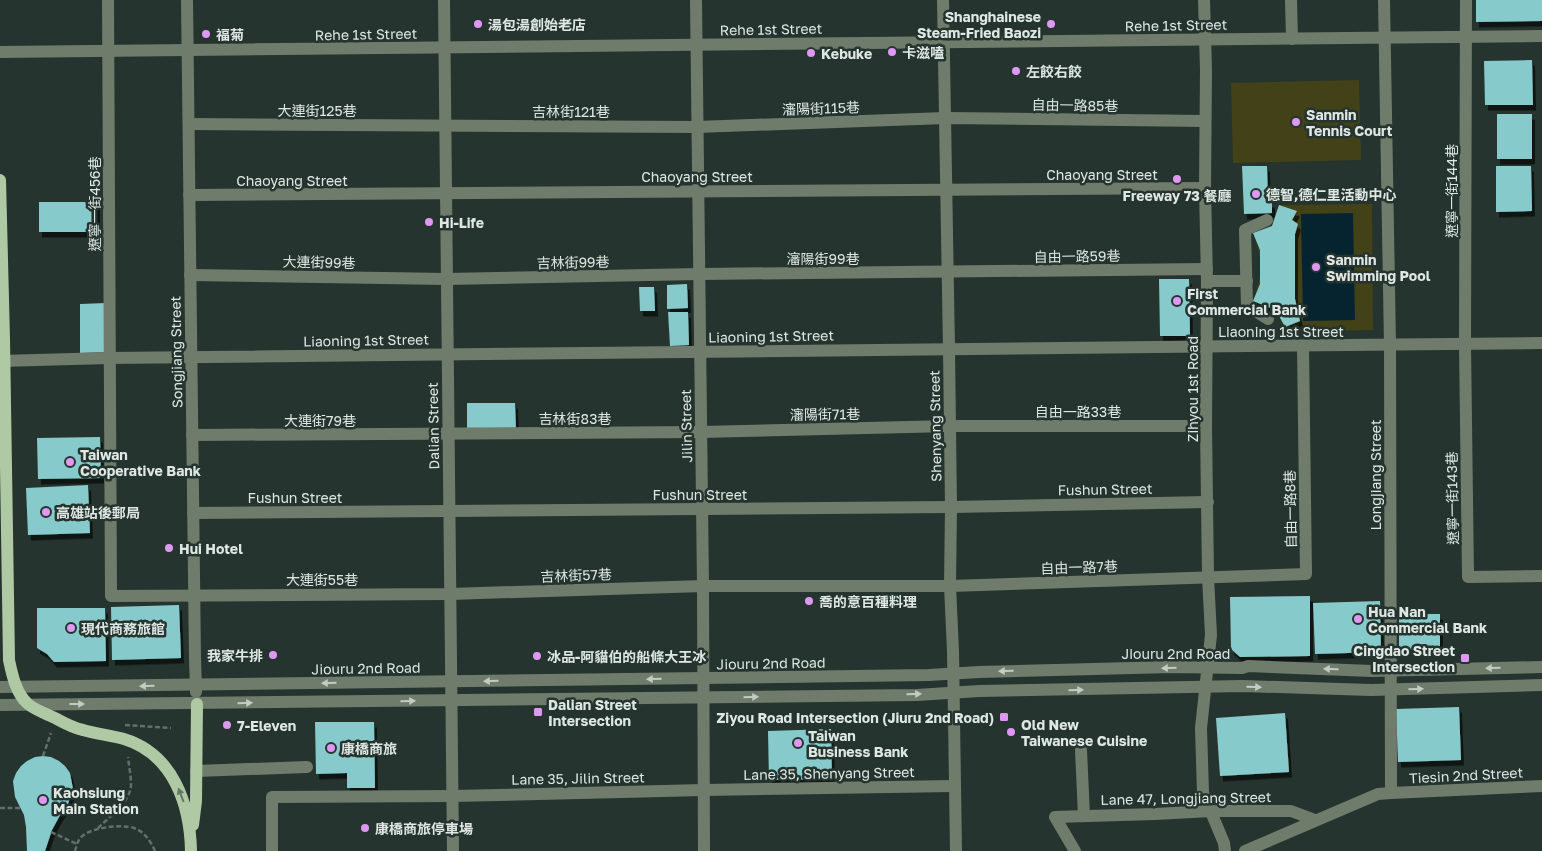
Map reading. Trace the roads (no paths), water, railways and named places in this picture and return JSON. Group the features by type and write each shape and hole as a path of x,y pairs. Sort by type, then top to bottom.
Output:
{"main road":[{"path":"0,180 9,651 16,687 28,705 76,728 134,743 154,756 172,774 178,787 188,814 191,847"},
{"path":"191,847 196,801 197,704"}],"street":[{"name":"遼寧一街456巷","path":"108,0 111,596 194,595"},
{"name":"Songjiang Street","path":"187,0 197,704"},
{"name":"Dalian Street","path":"444,0 453,851"},
{"name":"Jilin Street","path":"696,0 704,851"},
{"name":"Shenyang Street","path":"943,0 951,507 950,586 956,851"},
{"name":"Zihyou 1st Road","path":"1204,0 1208,346 1206,426 1210,636 1201,728 1203,793 1225,851"},
{"path":"1291,0 1292,38"},
{"name":"Longjiang Street","path":"1384,0 1390,345 1391,793"},
{"name":"遼寧一街144巷","path":"1465,344 1466,0"},
{"name":"Rehe 1st Street","path":"0,52 1542,36"},
{"name":"自由一路85巷","path":"945,118 1204,121"},
{"name":"瀋陽街115巷","path":"698,127 945,118"},
{"name":"大連街125巷","path":"189,124 445,126"},
{"name":"吉林街121巷","path":"445,126 698,127"},
{"name":"Chaoyang Street","path":"189,195 1205,188"},
{"path":"1267,220 1245,230 1247,306 1268,319"},
{"name":"自由一路59巷","path":"948,272 1207,275 1247,282"},
{"name":"瀋陽街99巷","path":"699,274 948,272"},
{"name":"吉林街99巷","path":"447,279 699,274"},
{"name":"大連街99巷","path":"190,275 447,279"},
{"name":"遼寧一街143巷","path":"1465,344 1468,576 1542,576"},
{"name":"Liaoning 1st Street","path":"2,360 1542,344"},
{"name":"自由一路8巷","path":"1208,577 1306,574 1302,346"},
{"name":"自由一路33巷","path":"950,426 1206,426"},
{"name":"瀋陽街71巷","path":"701,432 950,426"},
{"name":"吉林街83巷","path":"448,434 701,432"},
{"name":"大連街79巷","path":"192,435 448,434"},
{"name":"Fushun Street","path":"193,513 702,510 1208,502"},
{"name":"自由一路7巷","path":"703,586 950,586 1208,577"},
{"name":"吉林街57巷","path":"450,594 703,586"},
{"name":"大連街55巷","path":"194,595 450,594"},
{"name":"Jiouru 2nd Road","path":"0,687 702,679 1207,667 1242,668 1248,666 1391,670 1542,667"},
{"path":"0,705 702,698 1242,686 1391,690 1542,685"},
{"path":"1081,750 1084,816"},
{"path":"196,771 307,767"},
{"name":"Lane 35, Shenyang Street","path":"704,790 954,786"},
{"name":"Tiesin 2nd Street","path":"1391,793 1542,786"},
{"name":"Lane 35, Jilin Street","path":"272,851 272,797 453,796 704,790"},
{"path":"1245,851 1378,794 1391,793"},
{"name":"Lane 47, Longjiang Street","path":"1075,851 1055,816 1211,811 1291,811 1315,820"}],"water":[{"path":"1353,213 1355,320 1303,321 1301,214"}],"place":[{"name":"湯包湯創始老店","path":"478,24"},
{"name":"Shanghainese Steam-Fried Baozi","path":"1051,24"},
{"name":"福菊","path":"206,34"},
{"name":"卡滋嗑","path":"892,52"},
{"name":"Kebuke","path":"811,53"},
{"name":"左餃右餃","path":"1016,71"},
{"name":"Sanmin Tennis Court","path":"1296,122"},
{"name":"Freeway 73 餐廳","path":"1177,179"},
{"name":"德智,德仁里活動中心","path":"1256,194"},
{"name":"Hi-Life","path":"429,222"},
{"name":"Sanmin Swimming Pool","path":"1316,267"},
{"name":"First Commercial Bank","path":"1177,301"},
{"name":"Taiwan Cooperative Bank","path":"70,462"},
{"name":"高雄站後郵局","path":"46,512"},
{"name":"Hui Hotel","path":"169,548"},
{"name":"喬的意百種料理","path":"809,601"},
{"name":"Hua Nan Commercial Bank","path":"1358,619"},
{"name":"現代商務旅館","path":"71,628"},
{"name":"我家牛排","path":"273,655"},
{"name":"冰品-阿貓伯的船條大王冰","path":"537,656"},
{"name":"Cingdao Street Intersection","path":"1465,658"},
{"name":"Dalian Street Intersection","path":"538,712"},
{"name":"Ziyou Road Intersection (Jiuru 2nd Road)","path":"1004,717"},
{"name":"7-Eleven","path":"227,725"},
{"name":"Old New Taiwanese Cuisine","path":"1011,732"},
{"name":"Taiwan Business Bank","path":"798,743"},
{"name":"康橋商旅","path":"331,748"},
{"name":"Kaohsiung Main Station","path":"43,800"},
{"name":"康橋商旅停車場","path":"365,828"}]}
